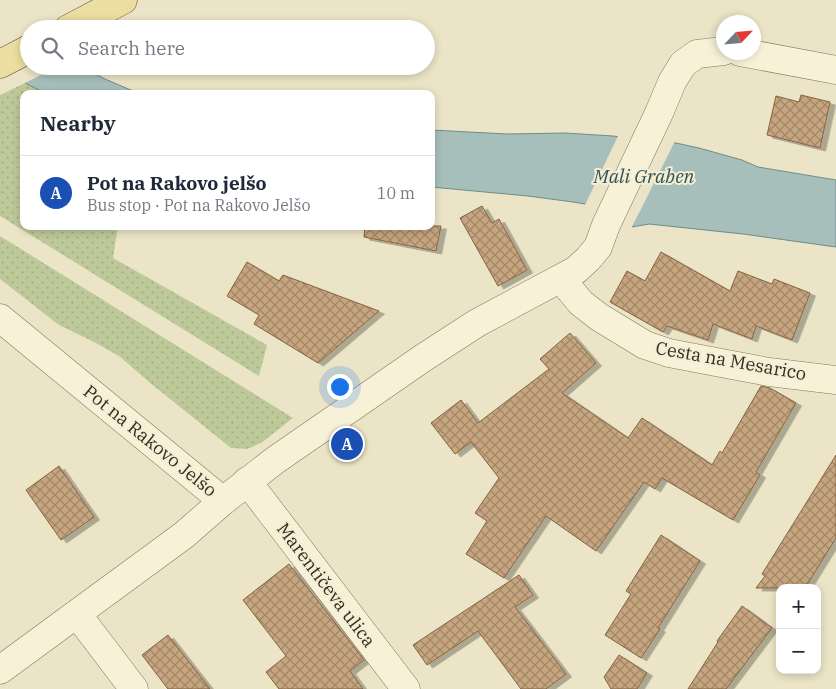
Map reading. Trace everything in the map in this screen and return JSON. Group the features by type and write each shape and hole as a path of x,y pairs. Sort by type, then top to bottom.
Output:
{"main road":[{"path":"85,20 123,0"},
{"path":"0,64 20,54"}],"street":[{"path":"223,501 274,461 430,353 485,318 576,270 598,247 606,225 672,82 683,64 697,54 716,52"},
{"path":"761,56 836,70"},
{"name":"Cesta na Mesarico","path":"561,279 581,303 599,317 645,345 669,353 769,372 836,380"},
{"name":"Pot na Rakovo Jelšo","path":"0,318 223,501 184,535 0,670"},
{"name":"Marentičeva ulica","path":"247,481 406,689"},
{"path":"77,614 134,689"}],"green space":[{"path":"25,83 39,90 20,90 20,228 0,216 0,95"},
{"path":"23,230 117,230 113,258 267,345 259,376"},
{"path":"0,236 293,418 261,443 247,449 231,448 119,356 59,325 0,279"}],"water":[{"path":"0,15 20,50 20,69"},
{"path":"22,75 97,75 131,90 39,90 25,83"},
{"name":"Mali Graben","path":"435,130 507,134 565,133 676,143 742,160 758,167 836,180 836,247 743,234 649,224 632,227 638,213 528,196 435,187"}],"pier":[{"path":"0,13 20,25 20,75 41,75 23,84 0,72"},
{"path":"619,134 675,141 632,227 630,226 634,215 584,207"}],"building":[{"path":"801,95 830,102 820,148 767,135 776,96 799,102"},
{"path":"482,206 492,223 499,219 527,270 498,286 460,218"},
{"path":"435,226 441,226 436,251 364,237 365,230 435,230"},
{"path":"661,252 730,291 738,271 772,284 774,279 810,293 792,340 756,326 752,339 713,324 708,340 667,326 663,332 610,302 627,271 645,281"},
{"path":"247,262 279,281 283,275 379,311 318,363 254,324 259,315 227,296"},
{"path":"570,333 596,363 562,393 628,438 642,418 712,465 720,451 722,453 761,386 770,388 796,403 756,472 760,475 733,520 662,478 655,489 644,482 596,551 546,516 504,578 466,554 487,521 475,513 499,478 471,442 455,454 431,423 461,400 478,423 549,369 540,359"},
{"path":"836,455 836,538 807,584 776,584 776,588 756,588 765,576 762,574"},
{"path":"59,466 94,517 61,540 26,490"},
{"path":"661,535 700,561 641,658 605,635 631,594 626,591"},
{"path":"289,564 364,660 350,671 363,689 279,689 266,672 286,656 243,600"},
{"path":"519,575 533,595 515,607 566,674 546,689 521,689 478,631 427,665 413,645"},
{"path":"742,606 772,628 726,689 688,689 717,641"},
{"path":"168,635 210,689 168,689 142,655"},
{"path":"619,655 647,673 637,689 611,689 604,677"}],"place":[{"name":"Pot na Rakovo jelšo","path":"347,444"}]}
